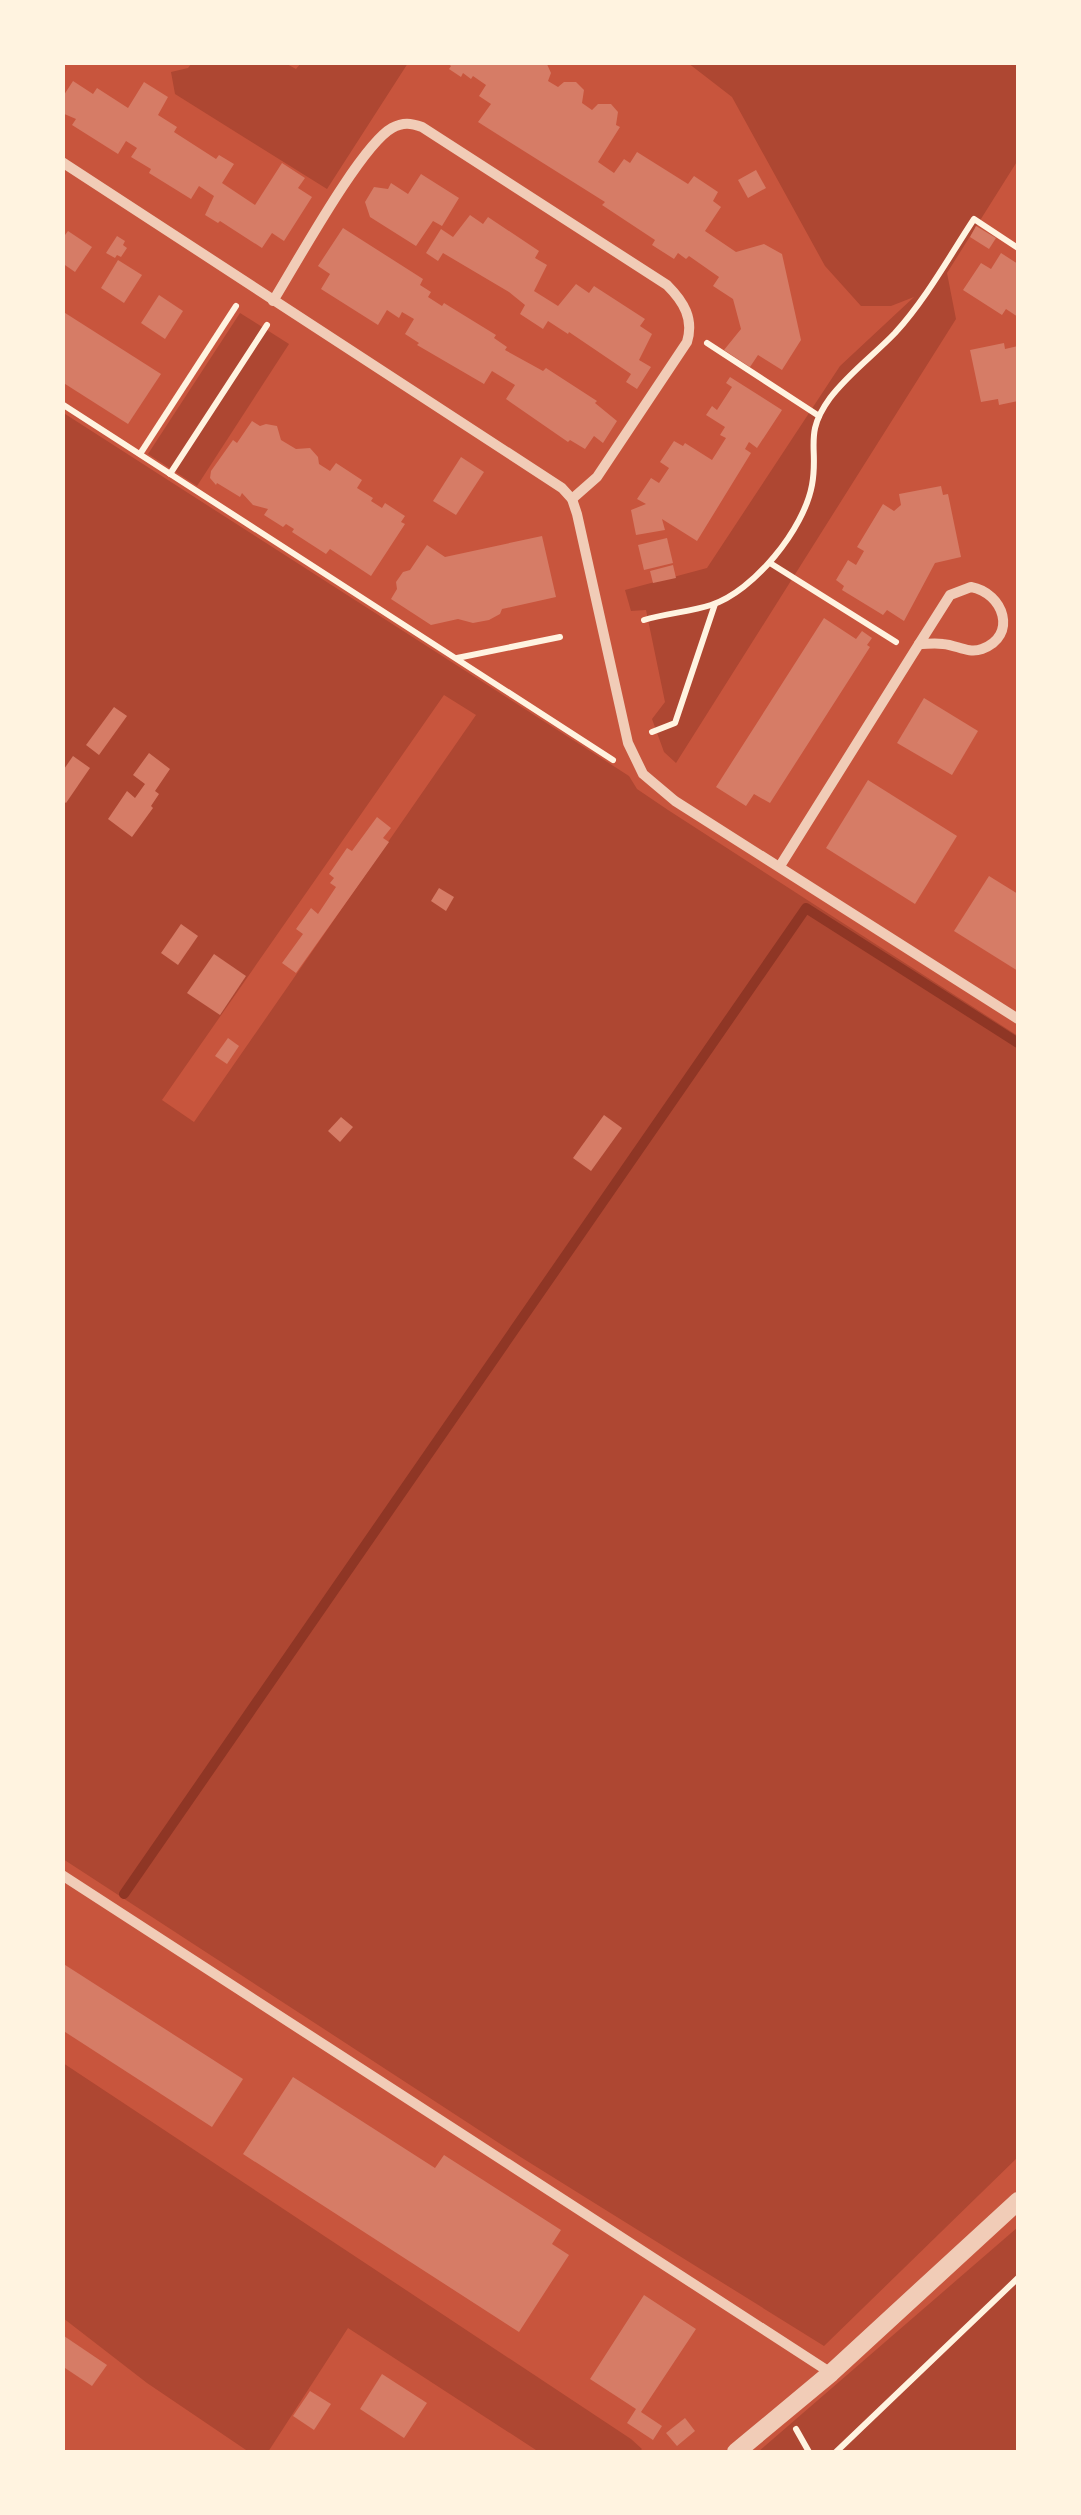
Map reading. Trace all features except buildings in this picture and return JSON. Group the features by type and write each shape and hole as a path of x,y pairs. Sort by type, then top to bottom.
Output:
{"street":[{"path":"273,301 371,146 395,126 409,123 422,127 667,285 688,314 687,342 597,477 572,499"},
{"path":"62,162 549,478 572,499 628,743 635,762 656,788 1018,1018"},
{"path":"780,866 943,603 961,589 982,589 1000,606 1002,628 982,649 973,651 942,644 916,649"},
{"path":"62,1874 831,2373"},
{"path":"736,2452 831,2373 1018,2201"}],"path":[{"path":"644,620 715,604 770,563 790,534 812,486 811,435 818,416 844,382 921,300 974,219 1018,248"},
{"path":"140,454 236,306"},
{"path":"170,474 266,325"},
{"path":"690,332 818,416"},
{"path":"62,404 656,788"},
{"path":"770,563 916,649"},
{"path":"652,732 675,723 715,604"},
{"path":"456,658 560,637"},
{"path":"836,2452 1018,2278"}],"shaded area":[{"path":"192,63 285,63 296,69 301,63 408,63 327,189 175,94 171,72 188,68"},
{"path":"688,63 1018,63 1018,160 947,273 956,319 676,763 664,752 652,719 665,702 646,610 631,611 625,590 707,568 840,366 914,297 891,306 861,306 825,266 732,97"},
{"path":"240,313 289,344 197,486 148,454"},
{"path":"62,412 629,776 637,789 668,810 1018,1036 1018,2157 824,2346 519,2156 63,1859","holes":["444,695 476,715 194,1122 162,1100"]},
{"path":"63,2063 642,2449 539,2452 348,2328 268,2452 249,2452 147,2383 63,2318"},
{"path":"1018,2227 1018,2452 758,2452"}],"waterway":[{"path":"124,1894 806,908 1018,1043"}]}
